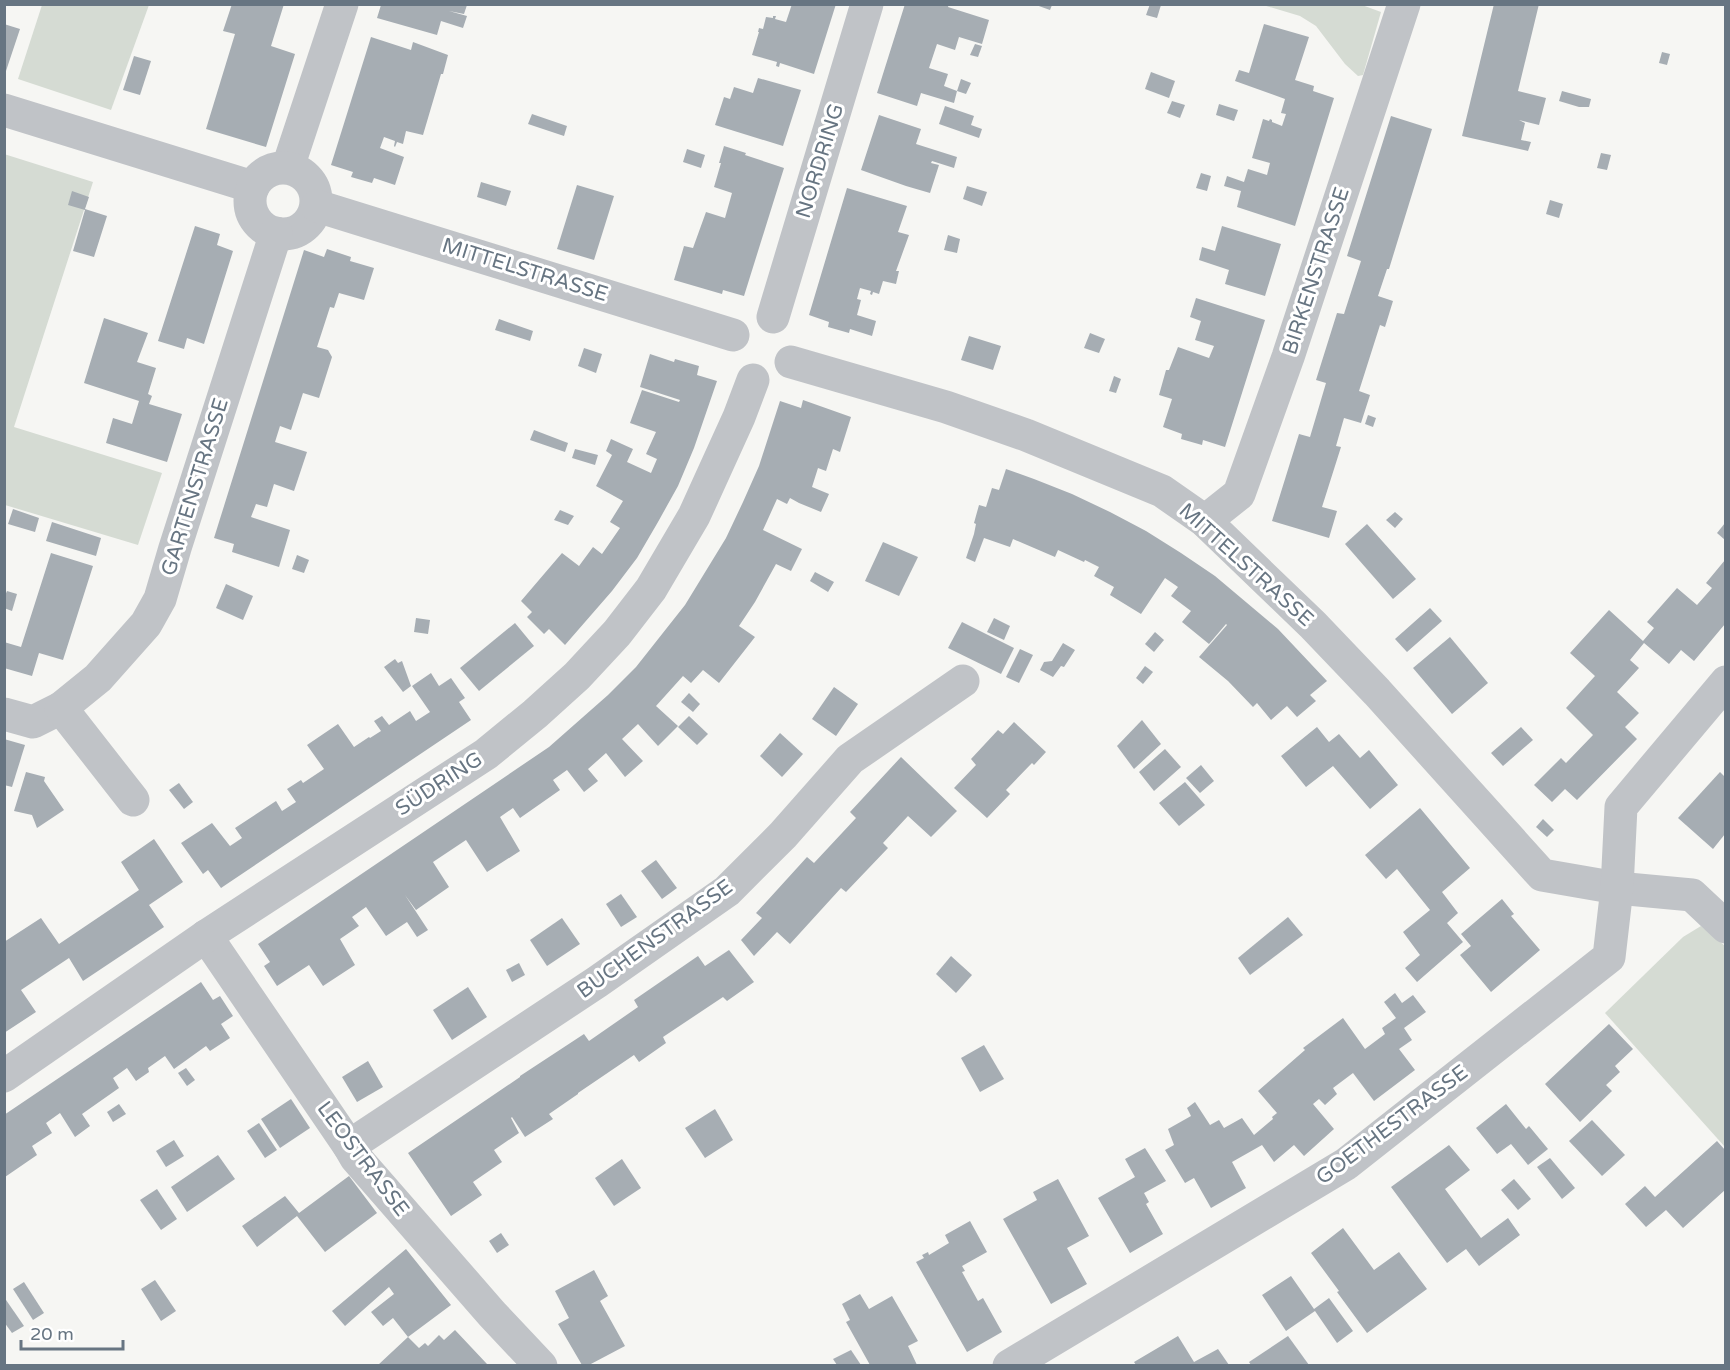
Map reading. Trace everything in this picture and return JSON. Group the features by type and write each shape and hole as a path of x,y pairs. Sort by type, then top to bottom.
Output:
{"street":[{"path":"288,167 342,4"},
{"name":"NORDRING","path":"773,317 867,4"},
{"name":"BIRKENSTRASSE","path":"1205,521 1239,494 1288,357 1404,4"},
{"path":"4,110 253,187"},
{"path":"288,167 304,174 311,181 315,189 317,206 314,216 302,229 284,234 262,227 253,215 250,201 258,178 266,171 288,167"},
{"name":"MITTELSTRASSE","path":"317,206 733,334"},
{"name":"GARTENSTRASSE","path":"4,714 33,722 61,708 98,678 146,624 160,599 276,233"},
{"path":"773,317 789,331 794,341 791,362 785,371 777,376 768,380 753,380 743,374 732,362 730,353 733,334 750,318 773,317"},
{"name":"MITTELSTRASSE","path":"791,362 946,407 1026,435 1162,491 1205,521 1301,612 1377,692 1542,876 1617,888 1692,895 1725,927"},
{"name":"SÜDRING","path":"4,1076 207,936 486,754 577,676 631,616 651,589 678,544 694,516 739,417 753,380"},
{"name":"BUCHENSTRASSE","path":"350,1146 597,982 727,891 783,835 850,759 963,681"},
{"name":"GOETHESTRASSE","path":"1009,1365 1346,1164 1609,957 1617,888 1621,807 1725,682"},
{"path":"61,708 133,800"},
{"name":"LEOSTRASSE","path":"207,936 356,1158 492,1314 541,1365"}],"shaded area":[{"path":"42,5 149,5 111,110 18,79"},
{"path":"1263,5 1362,5 1381,12 1363,75 1358,76 1345,64 1316,26 1300,16"},
{"path":"4,154 93,182 14,427 162,473 138,545 5,505"},
{"path":"1701,926 1725,946 1725,1147 1605,1013 1683,937"}],"building":[{"path":"232,4 284,4 271,46 295,54 266,147 206,129 235,34 223,31"},
{"path":"792,4 836,4 814,74 780,63 779,67 776,66 777,62 752,55 759,28 763,29 766,17 776,16 775,19 786,22"},
{"path":"905,4 949,4 948,7 989,20 982,44 959,37 955,50 937,44 929,68 948,74 944,86 957,91 954,103 921,93 917,106 877,93"},
{"path":"1150,4 1161,5 1157,18 1146,15"},
{"path":"1494,4 1539,4 1518,91 1546,98 1539,125 1519,120 1525,123 1521,140 1531,142 1528,151 1462,136"},
{"path":"381,5 467,5 464,14 449,11 467,16 463,28 441,21 437,35 377,18"},
{"path":"1036,5 1052,5 1050,10"},
{"path":"4,24 20,29 5,74 4,74"},
{"path":"1264,24 1309,37 1295,80 1314,86 1313,91 1334,98 1295,226 1237,207 1241,191 1224,186 1227,176 1244,182 1248,169 1267,175 1270,163 1252,158 1263,119 1269,121 1270,119 1282,126 1286,114 1281,113 1285,99 1235,81 1239,70 1249,73"},
{"path":"371,37 411,50 413,42 448,55 423,135 406,131 403,144 397,142 395,147 395,141 384,137 380,148 404,157 395,185 374,178 372,183 351,177 353,172 331,165"},
{"path":"975,44 982,46 978,57 970,55"},
{"path":"1662,52 1670,54 1667,65 1659,63"},
{"path":"134,56 151,61 140,95 123,90"},
{"path":"1151,72 1175,81 1169,98 1145,89"},
{"path":"758,78 801,90 783,146 715,125 724,97 730,99 734,87 753,93"},
{"path":"961,79 971,83 966,94 957,91"},
{"path":"1562,91 1591,99 1589,107 1579,107 1559,101"},
{"path":"1172,101 1185,105 1180,118 1167,113"},
{"path":"1219,104 1238,110 1234,121 1216,115"},
{"path":"945,106 974,116 971,125 982,129 979,138 939,124"},
{"path":"532,114 567,126 564,136 528,124"},
{"path":"879,115 921,129 916,144 957,157 954,168 932,161 931,163 939,165 930,193 861,170"},
{"path":"1391,116 1432,129 1389,269 1387,269 1378,296 1393,301 1385,327 1380,325 1359,391 1370,395 1361,423 1344,418 1336,446 1341,447 1322,507 1337,511 1329,538 1272,521 1299,434 1310,437 1326,383 1316,380 1337,313 1344,314 1361,261 1347,256"},
{"path":"724,146 784,168 744,296 723,290 722,294 674,280 684,246 693,248 706,212 725,218 732,193 714,187"},
{"path":"687,149 705,155 701,168 683,162"},
{"path":"1601,153 1611,155 1607,170 1597,168"},
{"path":"1201,173 1211,176 1207,191 1196,188"},
{"path":"481,182 511,191 506,206 477,197"},
{"path":"577,185 614,196 594,260 557,249"},
{"path":"967,186 987,192 982,206 963,199"},
{"path":"847,188 907,206 898,232 909,235 896,271 899,271 896,284 883,281 879,294 873,292 872,295 871,291 860,288 857,299 861,300 857,315 876,321 872,336 850,329 849,333 828,327 829,322 809,315"},
{"path":"72,191 89,197 85,209 107,216 94,257 73,251 85,210 68,205"},
{"path":"1550,200 1563,204 1559,218 1546,214"},
{"path":"195,226 220,234 217,245 233,251 204,344 187,338 184,349 158,341"},
{"path":"1222,226 1281,244 1265,296 1225,284 1229,270 1199,260 1202,247 1215,251"},
{"path":"948,235 960,239 957,253 944,250"},
{"path":"327,249 351,257 350,261 374,268 364,300 339,293 334,308 330,307 317,347 328,350 332,357 319,398 303,393 291,430 280,426 275,442 307,452 294,491 274,484 267,507 256,504 251,517 290,530 279,567 232,552 234,544 214,538 304,250 324,257"},
{"path":"1196,298 1265,320 1225,447 1203,440 1202,445 1181,439 1182,434 1163,427 1172,399 1159,395 1166,370 1169,370 1178,347 1209,358 1214,346 1195,340 1201,321 1190,317"},
{"path":"104,318 148,333 137,362 156,368 148,394 152,396 149,404 182,414 167,462 106,443 113,418 132,424 139,401 84,383"},
{"path":"499,319 533,331 530,341 495,330"},
{"path":"1090,333 1105,339 1099,353 1084,348"},
{"path":"969,336 1001,346 993,370 961,360"},
{"path":"584,348 602,354 596,373 578,366"},
{"path":"650,354 674,362 675,359 699,366 697,375 717,381 694,448 678,486 658,522 637,558 565,645 549,629 544,634 527,617 532,612 521,601 562,553 579,566 593,547 602,554 620,528 610,522 623,501 596,486 612,455 606,451 611,439 633,449 627,462 651,473 657,459 646,454 656,432 630,423 642,390 679,402 680,400 640,387"},
{"path":"1114,376 1121,379 1116,393 1109,391"},
{"path":"803,400 851,417 840,452 833,449 826,471 818,468 812,487 829,494 821,512 790,498 787,504 777,499 763,530 802,549 791,571 776,564 739,626 755,637 719,683 703,670 691,683 683,676 656,706 678,726 658,746 638,724 622,739 643,761 625,777 606,753 588,769 598,781 584,792 567,770 553,780 560,790 520,818 513,808 500,817 520,851 487,872 466,840 433,862 449,887 416,910 405,895 428,930 417,937 407,922 386,936 366,907 352,917 359,926 340,939 355,965 323,986 309,965 277,986 264,966 270,962 258,944 549,747 636,667 685,605 726,538 759,466 780,401 801,408"},
{"path":"1368,415 1376,418 1373,427 1365,424"},
{"path":"534,430 568,443 565,452 530,440"},
{"path":"575,449 598,455 595,465 572,458"},
{"path":"1006,469 1072,494 1110,512 1146,531 1215,576 1278,629 1327,681 1310,695 1316,701 1297,717 1287,706 1271,720 1257,703 1253,707 1228,681 1199,657 1227,625 1209,644 1182,622 1191,611 1171,596 1178,587 1165,578 1141,614 1110,595 1114,587 1094,576 1099,567 1058,550 1055,557 1013,539 1010,547 984,538 975,562 966,558 974,534 976,524 974,523 979,505 986,507 992,488 999,490"},
{"path":"13,509 39,518 35,532 8,524"},
{"path":"560,510 574,516 568,525 554,520"},
{"path":"1395,512 1403,519 1395,528 1386,520"},
{"path":"52,522 101,538 96,556 46,541"},
{"path":"1725,523 1725,540 1717,533"},
{"path":"1367,524 1416,579 1393,599 1345,544"},
{"path":"883,542 918,557 899,596 865,581"},
{"path":"51,553 93,566 63,660 39,653 32,676 4,668 4,642 21,647"},
{"path":"297,555 309,560 304,573 292,569"},
{"path":"1725,560 1725,624 1694,661 1681,650 1669,664 1644,643 1630,660 1639,668 1617,692 1639,713 1625,727 1637,739 1577,800 1565,789 1552,802 1534,785 1561,758 1566,763 1593,735 1566,708 1595,676 1570,653 1609,610 1643,641 1654,628 1647,622 1677,588 1697,605 1712,588 1706,583"},
{"path":"815,572 834,582 828,592 810,581"},
{"path":"226,584 253,596 243,620 216,608"},
{"path":"7,591 17,594 12,611 4,608"},
{"path":"1430,608 1442,621 1407,652 1395,639"},
{"path":"416,618 430,620 428,634 414,632"},
{"path":"994,618 1010,626 1004,640 987,632"},
{"path":"962,622 1014,648 1001,674 948,648"},
{"path":"515,623 534,646 479,691 460,668"},
{"path":"1155,632 1164,640 1154,652 1145,644"},
{"path":"1450,637 1488,683 1452,714 1413,668"},
{"path":"1063,643 1075,650 1064,667 1061,666 1053,677 1040,670 1044,662 1052,661"},
{"path":"1020,649 1033,655 1019,683 1006,677"},
{"path":"395,659 398,663 402,661 411,686 403,692 384,667"},
{"path":"1145,666 1153,672 1143,684 1136,678"},
{"path":"431,673 439,686 451,678 465,698 459,702 471,720 221,888 208,870 203,874 181,843 212,823 230,846 242,838 235,828 276,801 282,811 296,802 287,789 301,780 303,783 324,769 307,745 338,724 354,747 381,731 374,721 382,716 389,725 410,711 416,721 430,712 412,686"},
{"path":"834,687 858,704 836,736 812,719"},
{"path":"689,693 700,704 693,712 681,702"},
{"path":"689,716 708,734 697,745 678,727"},
{"path":"1142,720 1161,744 1134,769 1117,746"},
{"path":"1014,722 1046,752 1006,790 1010,794 987,818 954,788 976,765 971,759 998,730 1003,734"},
{"path":"1317,727 1329,742 1339,734 1360,758 1369,750 1398,785 1370,809 1333,766 1306,787 1281,756"},
{"path":"1521,727 1533,740 1503,766 1491,753"},
{"path":"780,733 803,754 782,777 760,756"},
{"path":"4,739 25,745 12,787 4,785"},
{"path":"1165,749 1181,767 1154,791 1139,772"},
{"path":"901,757 957,811 931,837 908,816 883,843 888,848 846,892 841,888 790,944 777,932 754,956 741,940 762,918 756,913 807,857 814,863 856,818 850,812"},
{"path":"1201,765 1214,781 1200,793 1186,778"},
{"path":"26,772 45,777 44,781 64,810 37,828 32,815 14,811"},
{"path":"1720,772 1725,777 1725,834 1713,849 1678,818"},
{"path":"1185,782 1205,805 1179,826 1159,803"},
{"path":"179,783 193,802 184,809 169,790"},
{"path":"1420,808 1470,868 1442,892 1458,913 1447,923 1463,942 1417,982 1405,968 1420,955 1403,932 1430,910 1397,869 1386,879 1365,855"},
{"path":"1543,819 1554,830 1547,837 1536,827"},
{"path":"154,839 183,882 149,905 164,927 83,981 69,958 21,990 36,1012 4,1033 4,942 41,918 59,944 139,890 121,862"},
{"path":"656,860 677,888 662,899 641,871"},
{"path":"621,894 637,917 621,927 606,904"},
{"path":"1502,899 1514,914 1511,916 1540,950 1491,992 1460,955 1471,946 1461,934"},
{"path":"1288,917 1303,935 1250,975 1238,958"},
{"path":"562,918 580,944 547,966 530,940"},
{"path":"729,950 754,982 727,1001 723,997 663,1037 666,1043 639,1062 634,1055 549,1114 553,1119 525,1137 512,1117 519,1133 494,1150 502,1162 473,1182 482,1195 451,1216 408,1153 584,1034 589,1041 638,1007 634,1000 698,956 705,966"},
{"path":"951,956 972,975 956,993 936,974"},
{"path":"519,963 525,975 512,982 506,970"},
{"path":"201,982 213,1000 220,996 233,1016 221,1024 230,1038 210,1051 206,1046 174,1069 165,1056 148,1068 149,1072 136,1081 127,1068 113,1078 119,1088 82,1114 90,1126 75,1137 60,1113 46,1123 52,1133 32,1146 37,1155 5,1177 4,1115"},
{"path":"468,987 487,1017 452,1040 433,1010"},
{"path":"1395,993 1402,1003 1413,995 1426,1012 1404,1028 1412,1040 1399,1049 1415,1070 1374,1101 1353,1073 1333,1088 1337,1094 1325,1105 1319,1099 1313,1104 1334,1129 1304,1156 1294,1145 1274,1162 1262,1145 1232,1162 1246,1188 1211,1208 1194,1178 1185,1183 1165,1150 1174,1145 1168,1129 1191,1116 1187,1108 1195,1102 1210,1125 1219,1120 1224,1128 1242,1118 1254,1135 1277,1113 1258,1091 1305,1050 1303,1048 1343,1018 1365,1049 1385,1034 1382,1028 1396,1018 1384,1002"},
{"path":"1609,1024 1633,1049 1615,1066 1620,1072 1606,1085 1612,1091 1580,1122 1545,1084"},
{"path":"984,1045 1004,1079 980,1092 961,1058"},
{"path":"368,1061 383,1087 357,1102 342,1077"},
{"path":"186,1068 195,1080 187,1086 178,1073"},
{"path":"291,1099 310,1128 280,1148 261,1119"},
{"path":"119,1104 126,1114 113,1122 107,1112"},
{"path":"1506,1104 1526,1129 1529,1126 1548,1149 1528,1165 1511,1144 1497,1154 1476,1128"},
{"path":"715,1109 733,1140 705,1158 685,1128"},
{"path":"1592,1120 1625,1155 1602,1176 1569,1141"},
{"path":"259,1123 277,1150 265,1158 247,1131"},
{"path":"174,1140 184,1156 166,1167 156,1151"},
{"path":"1717,1141 1725,1150 1725,1190 1683,1228 1666,1210 1646,1227 1625,1204 1645,1186 1655,1197"},
{"path":"1449,1145 1470,1170 1445,1189 1481,1238 1508,1218 1520,1235 1479,1266 1466,1249 1447,1263 1391,1187"},
{"path":"1145,1148 1166,1181 1144,1193 1149,1202 1146,1204 1163,1234 1130,1253 1098,1198 1135,1177 1125,1159"},
{"path":"218,1155 235,1179 187,1212 171,1187"},
{"path":"1550,1158 1575,1188 1562,1199 1537,1167"},
{"path":"622,1159 641,1188 614,1206 595,1178"},
{"path":"349,1176 377,1213 325,1252 297,1216 257,1247 242,1226 285,1196 299,1213"},
{"path":"1058,1179 1089,1236 1067,1248 1087,1284 1051,1304 1003,1219 1037,1200 1033,1192"},
{"path":"1514,1179 1531,1199 1518,1210 1501,1190"},
{"path":"157,1189 177,1219 161,1230 140,1200"},
{"path":"970,1221 987,1252 962,1266 965,1271 962,1272 978,1301 983,1298 1002,1332 967,1352 916,1262 924,1258 922,1255 928,1252 929,1255 949,1243 945,1235"},
{"path":"1343,1228 1374,1270 1399,1252 1427,1289 1367,1333 1311,1253"},
{"path":"501,1233 509,1245 497,1253 489,1241"},
{"path":"406,1249 451,1305 408,1337 393,1318 383,1326 371,1312 394,1294 389,1287 345,1326 332,1311"},
{"path":"594,1270 608,1296 600,1301 625,1346 589,1365 582,1365 558,1324 569,1318 555,1291"},
{"path":"1291,1276 1314,1309 1329,1298 1353,1331 1337,1343 1315,1311 1286,1331 1262,1295"},
{"path":"155,1280 176,1311 161,1321 141,1289"},
{"path":"24,1282 44,1313 33,1320 13,1289"},
{"path":"860,1294 869,1309 892,1296 918,1341 908,1346 917,1365 870,1365 846,1322 850,1320 842,1304"},
{"path":"4,1297 24,1326 12,1333 4,1322"},
{"path":"455,1330 487,1364 378,1365 408,1337 419,1348 425,1343 428,1346 439,1335 444,1340"},
{"path":"1178,1336 1194,1362 1218,1349 1229,1365 1136,1365 1134,1362"},
{"path":"1288,1336 1309,1365 1251,1365 1249,1362"},
{"path":"851,1350 861,1365 837,1365 833,1359"}]}
